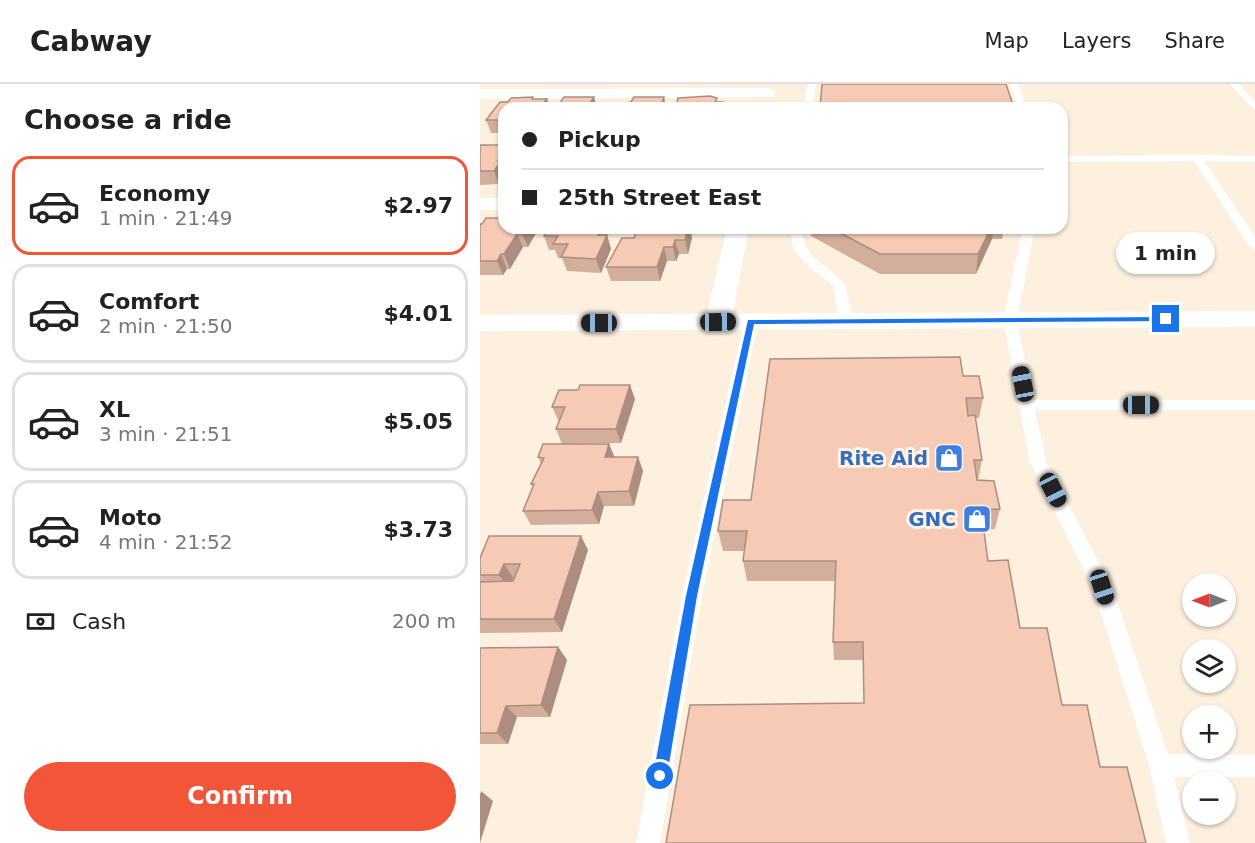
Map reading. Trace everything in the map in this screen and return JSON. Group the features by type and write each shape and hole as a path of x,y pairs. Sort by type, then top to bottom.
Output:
{"main road":[{"path":"480,323 1255,319"}],"street":[{"path":"480,94 767,95"},
{"path":"480,204 498,204"},
{"path":"718,322 737,234"}],"lane":[{"path":"809,102 812,84"},
{"path":"1014,84 1020,102"},
{"path":"1234,84 1255,108"},
{"path":"1197,158 1255,246"},
{"path":"1068,159 1255,159"},
{"path":"796,234 797,246 814,265 839,284 846,321"},
{"path":"1028,234 1010,320 1038,462 1102,587 1160,765 1178,843"},
{"path":"648,843 692,596 751,322"},
{"path":"1027,405 1255,405"},
{"path":"1160,765 1255,766"}],"building":[{"path":"822,84 1006,84 1012,102 820,102"},
{"path":"710,96 717,98 715,102 677,102 678,98"},
{"path":"564,97 594,97 591,102 560,102"},
{"path":"634,97 664,97 662,102 631,102"},
{"path":"511,98 547,99 544,102 508,102"},
{"path":"498,105 498,120 486,120"},
{"path":"480,145 498,145 498,165 494,171 480,171"},
{"path":"486,218 498,218 498,234 517,234 497,261 480,261 480,224"},
{"path":"545,234 607,235 596,259 561,257 568,244 553,244 558,236 544,236"},
{"path":"636,234 686,234 685,240 675,240 673,247 664,247 657,267 606,267 622,238 634,238"},
{"path":"842,234 988,234 978,254 880,254"},
{"path":"960,357 963,376 979,376 983,398 966,398 968,416 975,415 982,460 974,460 977,480 994,481 1000,509 981,510 988,561 1008,560 1020,628 1047,628 1062,705 1087,705 1100,767 1127,767 1146,843 666,843 690,705 864,703 863,642 833,642 836,561 743,561 747,531 718,531 723,500 751,500 770,359"},
{"path":"580,385 630,385 616,429 556,429 565,407 552,407 559,390 578,390"},
{"path":"543,444 609,444 605,457 638,457 629,491 598,492 592,510 523,511 534,484 531,484 544,458 538,457"},
{"path":"489,536 581,536 554,619 480,619 480,582 513,581 520,564 504,564 499,575 480,575 480,558"},
{"path":"558,647 541,705 506,706 497,733 480,733 480,648"}],"place":[{"name":"Rite Aid","path":"949,458"},
{"name":"GNC","path":"977,519"}],"route":[{"path":"660,776 692,596 730,409 751,322 1166,319"}]}
